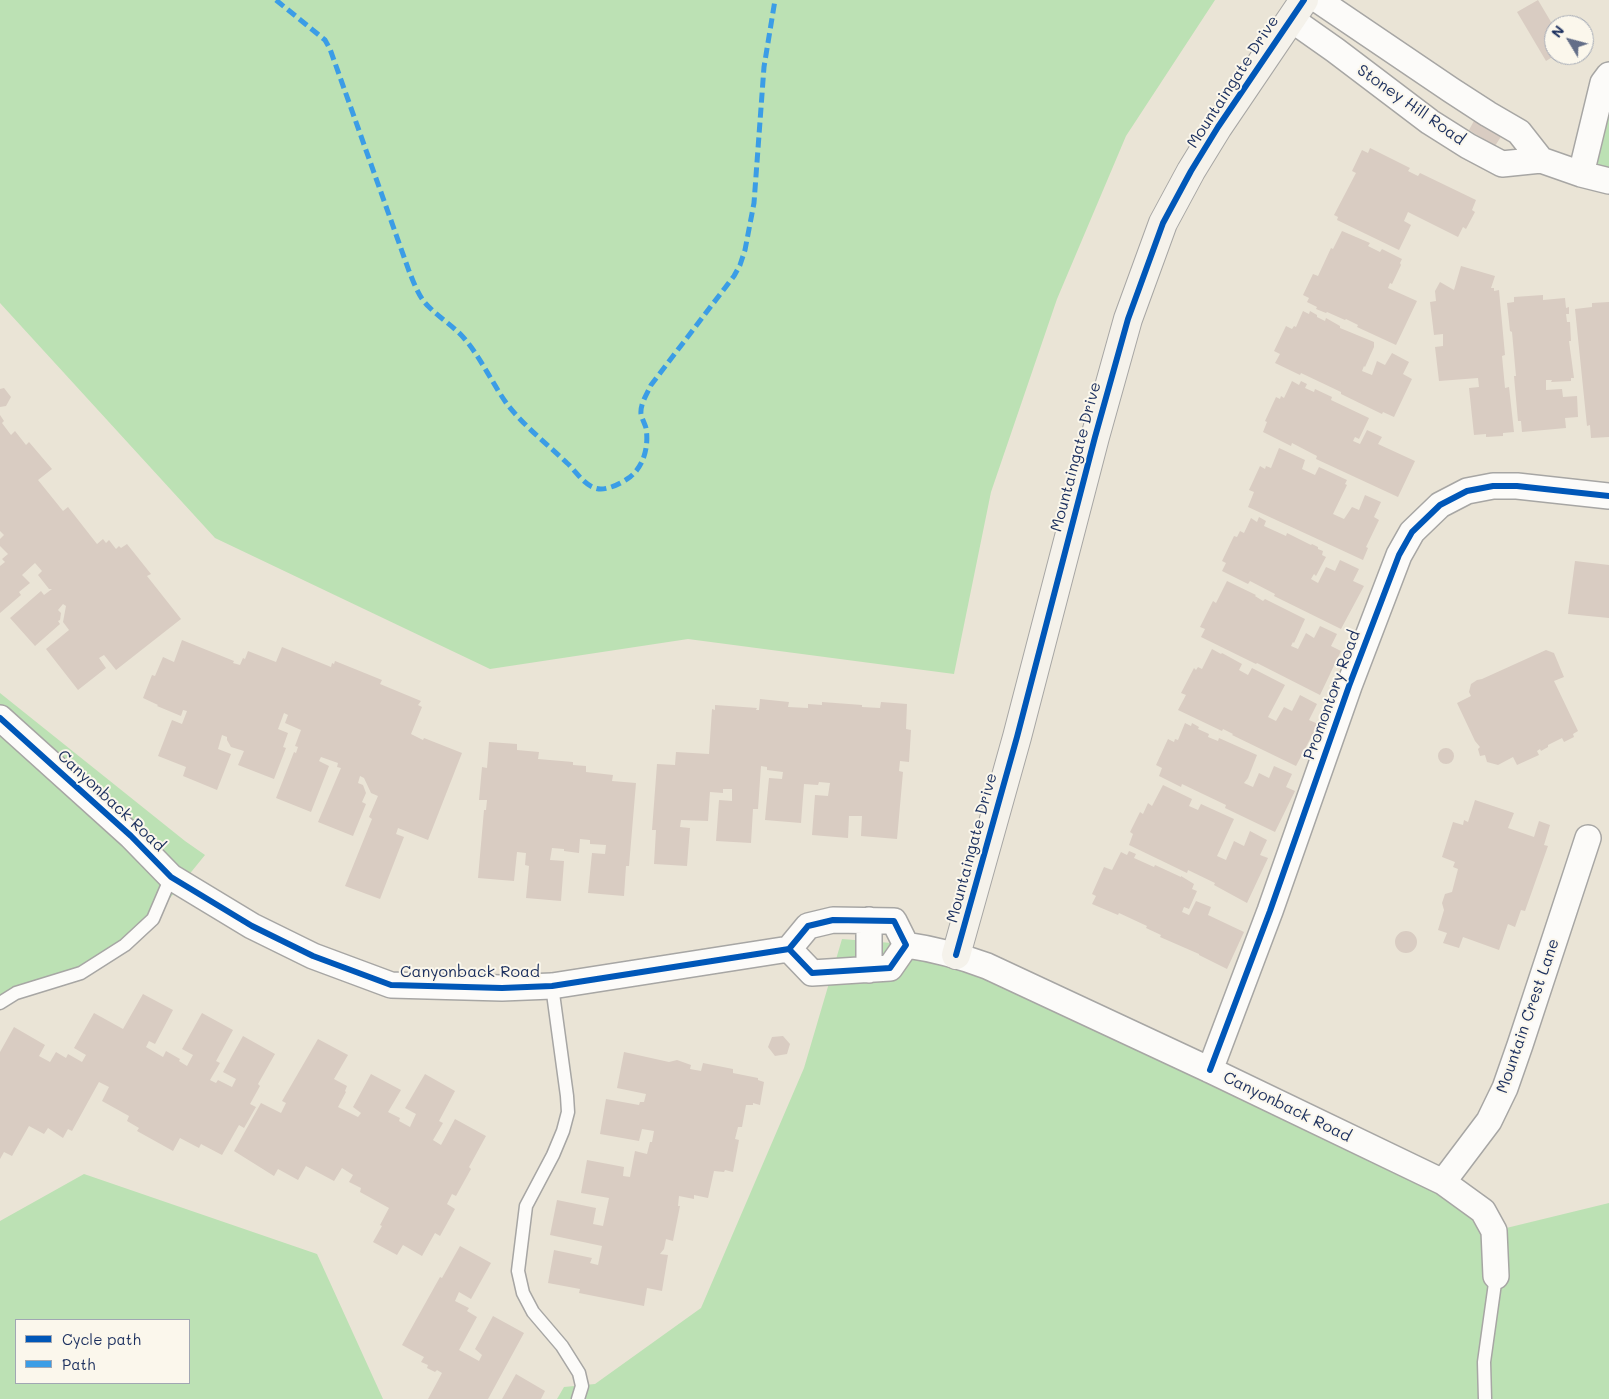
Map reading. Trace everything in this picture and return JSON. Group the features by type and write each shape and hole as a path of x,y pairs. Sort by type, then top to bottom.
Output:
{"street":[{"name":"Stoney Hill Road","path":"1318,0 1451,90 1519,132 1541,160"},
{"name":"Stoney Hill Road","path":"1297,10 1335,50 1430,122 1468,146 1502,164 1541,160 1581,174 1609,181"},
{"name":"Mountaingate Drive","path":"956,955 1017,737 1095,437 1128,319 1163,223 1191,171 1218,127 1297,10"},
{"path":"1581,174 1603,83 1609,74"},
{"path":"1430,122 1451,90"},
{"name":"Promontory Road","path":"1210,1070 1270,911 1348,686 1399,554 1412,532 1440,505 1467,491 1494,486 1517,486 1609,496"},
{"name":"Canyonback Road","path":"0,718 131,836 171,877 252,926 313,956 391,985 502,988 552,986 789,949"},
{"name":"Mountain Crest Lane","path":"1443,1182 1489,1121 1505,1088 1588,838"},
{"path":"833,920 869,920 894,921 906,945 890,968 812,974 789,949 808,926 833,920"},
{"path":"869,920 869,970"},
{"name":"Canyonback Road","path":"906,945 956,955 987,966 1443,1182 1483,1211 1494,1231 1496,1276"}],"lane":[{"path":"0,1003 16,993 82,973 125,945 153,919 171,877"},
{"path":"552,986 568,1096 568,1112 553,1154 526,1206 518,1271 523,1293 533,1312 562,1346 579,1374 582,1386 578,1399"},
{"name":"Canyonback Road","path":"1485,1399 1484,1362 1496,1276"}],"green space":[{"path":"0,0 1215,0 1126,136 1057,299 991,492 954,674 688,639 490,669 215,538 0,303"},
{"path":"1609,75 1609,181 1581,174"},
{"path":"0,693 205,855 153,919 110,956 0,1003"},
{"path":"842,939 928,948 1443,1182 1494,1231 1609,1203 1609,1399 557,1399 564,1387 595,1384 701,1308 804,1068"},
{"path":"84,1174 317,1254 383,1399 0,1399 0,1221"}],"building":[{"path":"1538,0 1547,15 1544,15 1544,58 1517,12"},
{"path":"1475,119 1502,135 1495,146 1469,130"},
{"path":"1370,148 1410,168 1408,171 1418,176 1420,173 1476,200 1472,210 1475,212 1466,229 1463,227 1458,237 1408,212 1404,221 1411,225 1399,250 1337,220 1338,217 1334,215 1356,173 1352,171 1362,150 1368,153"},
{"path":"1342,231 1370,243 1368,246 1380,252 1382,249 1402,259 1392,284 1390,283 1388,288 1417,301 1396,345 1357,327 1358,325 1346,319 1316,309 1317,307 1307,302 1309,298 1303,295 1313,274 1318,276 1331,248 1333,249"},
{"path":"1461,266 1495,276 1491,288 1494,288 1494,291 1499,290 1505,355 1502,356 1505,388 1509,387 1514,432 1503,433 1503,436 1486,437 1486,434 1474,435 1469,388 1479,387 1478,378 1439,381 1435,347 1443,346 1443,334 1434,335 1430,302 1436,301 1435,291 1440,282 1454,290"},
{"path":"1543,295 1543,300 1565,298 1566,308 1569,307 1569,314 1566,314 1567,322 1570,322 1571,341 1569,341 1574,378 1571,378 1571,381 1551,382 1552,380 1546,380 1546,390 1562,389 1563,397 1577,396 1578,417 1565,418 1566,428 1522,432 1521,421 1518,421 1512,332 1510,331 1507,303 1514,302 1514,297"},
{"path":"1609,302 1609,437 1591,438 1590,425 1587,426 1575,309 1592,307 1592,303"},
{"path":"1303,311 1309,314 1310,311 1325,321 1326,318 1340,326 1340,328 1374,342 1374,347 1362,371 1372,375 1377,361 1385,365 1392,353 1409,362 1403,374 1412,379 1394,417 1383,412 1382,414 1341,394 1341,392 1275,363 1280,354 1274,351 1286,326 1292,329 1294,326 1296,327"},
{"path":"1292,381 1299,385 1301,381 1307,384 1305,388 1314,392 1315,389 1332,397 1331,400 1369,418 1359,439 1355,437 1353,441 1360,444 1367,430 1382,437 1378,444 1415,461 1398,497 1316,459 1317,456 1292,443 1291,446 1263,432 1267,422 1265,421 1276,397 1280,399 1281,396 1284,398"},
{"path":"4,388 11,397 6,406 0,407 0,389"},
{"path":"0,415 4,421 2,423 11,435 15,431 26,445 29,442 52,469 38,480 63,511 68,507 97,544 103,539 106,543 109,540 116,549 127,544 151,574 147,576 181,619 116,670 104,655 99,658 106,668 78,690 46,649 69,630 63,622 66,606 63,604 58,610 61,613 60,620 58,621 60,624 35,646 10,618 41,591 44,595 52,589 49,589 38,575 42,571 35,563 22,575 30,583 19,592 21,595 0,613 0,566 5,562 2,559 8,554 0,546 0,539 4,535 0,531"},
{"path":"1279,448 1305,460 1302,469 1315,475 1319,467 1347,480 1345,484 1347,485 1333,514 1344,519 1352,507 1359,510 1365,495 1381,502 1374,517 1379,520 1366,547 1368,548 1363,560 1248,507 1254,492 1249,490 1260,466 1265,469 1266,466 1271,468"},
{"path":"1259,517 1266,521 1264,526 1286,536 1287,533 1323,551 1322,555 1326,557 1316,576 1314,574 1311,579 1318,583 1326,567 1335,571 1340,560 1359,569 1353,581 1364,586 1341,629 1274,596 1275,594 1250,581 1248,584 1222,571 1226,563 1222,561 1234,536 1237,537 1240,531 1244,533 1251,518 1257,522"},
{"path":"1575,561 1609,565 1609,618 1568,614"},
{"path":"1227,581 1256,595 1263,601 1265,599 1305,619 1291,646 1298,649 1306,633 1314,638 1320,626 1337,634 1331,646 1341,651 1320,695 1201,637 1205,629 1200,627 1213,601 1216,603"},
{"path":"182,640 240,665 248,651 276,662 282,647 331,667 335,661 382,680 380,684 421,701 418,705 422,707 411,734 462,753 428,840 398,828 396,834 404,837 380,899 345,886 372,819 369,817 378,796 371,793 364,778 360,776 358,783 363,785 366,793 362,802 366,804 353,836 318,822 341,768 337,767 338,763 321,757 319,761 329,766 311,812 276,798 294,752 296,753 298,747 295,746 301,730 285,723 288,715 284,713 278,729 288,733 283,747 286,748 274,779 238,765 244,751 231,747 227,737 222,735 218,749 231,754 217,790 183,776 186,767 158,756 172,720 182,724 187,711 183,710 181,716 143,698 152,675 155,676 163,657 174,662"},
{"path":"1212,649 1242,664 1239,670 1248,675 1252,668 1285,685 1268,717 1276,721 1284,707 1292,711 1300,695 1317,704 1309,720 1318,724 1296,766 1223,729 1222,731 1178,710 1186,695 1181,693 1194,668 1196,670 1198,667 1202,669"},
{"path":"1546,650 1554,653 1564,677 1554,681 1578,731 1573,734 1574,737 1564,742 1562,738 1541,751 1540,749 1537,751 1539,755 1517,765 1513,757 1498,765 1487,762 1485,755 1480,756 1478,749 1480,747 1475,741 1457,703 1471,696 1469,692 1471,684 1477,680"},
{"path":"760,699 789,702 788,707 808,708 808,704 822,705 822,702 880,708 881,702 907,704 906,729 911,730 909,762 900,761 899,771 903,772 897,839 861,836 862,816 849,816 848,838 812,835 815,795 828,796 830,783 819,782 818,785 804,784 801,823 765,820 769,778 782,779 783,772 767,770 767,767 761,766 758,809 753,809 751,843 716,841 719,800 732,801 732,789 723,789 723,793 710,792 708,821 681,820 680,827 690,828 687,866 654,864 656,830 652,830 657,764 675,765 676,752 709,754 712,709 715,710 715,705 757,708 756,710 759,710"},
{"path":"1185,723 1191,726 1192,723 1199,727 1198,729 1209,734 1208,737 1218,741 1219,738 1257,755 1248,778 1244,783 1253,787 1259,773 1269,778 1274,766 1292,774 1286,787 1295,791 1275,832 1225,808 1226,805 1182,784 1181,787 1159,776 1162,768 1156,765 1168,739 1174,742 1175,739 1178,740"},
{"path":"489,742 517,744 517,750 539,752 538,759 573,762 573,765 586,766 586,772 613,775 612,781 636,783 629,866 626,866 624,896 588,893 592,853 605,854 606,845 590,844 590,840 580,839 579,853 552,848 550,860 564,861 561,901 526,898 529,866 525,865 526,853 517,852 514,881 478,878 484,810 486,810 487,800 479,800 482,767 487,768"},
{"path":"1446,748 1452,750 1454,756 1452,762 1446,764 1440,762 1438,756 1440,750"},
{"path":"1163,785 1192,799 1189,806 1198,810 1201,804 1234,819 1217,856 1226,860 1234,841 1244,846 1250,831 1267,840 1260,855 1268,858 1247,903 1214,885 1215,883 1188,870 1187,873 1129,845 1133,834 1130,832 1140,812 1143,814 1148,803 1152,806"},
{"path":"1475,800 1514,813 1508,828 1534,837 1539,821 1550,825 1544,845 1548,846 1525,911 1521,910 1515,927 1508,924 1499,950 1463,937 1459,948 1443,943 1447,933 1438,930 1444,910 1442,903 1445,894 1452,892 1458,869 1453,867 1455,862 1442,857 1453,822 1463,825 1464,820 1468,822"},
{"path":"1129,851 1136,854 1134,858 1181,876 1194,884 1192,889 1197,891 1189,909 1184,907 1182,912 1189,915 1196,901 1211,907 1208,915 1244,932 1227,969 1160,937 1161,935 1146,928 1147,926 1119,913 1118,915 1092,904 1096,896 1092,894 1104,867 1112,870 1121,852 1127,855"},
{"path":"1406,931 1416,938 1417,942 1410,952 1406,953 1396,946 1395,942 1402,932"},
{"path":"143,994 173,1010 155,1044 149,1041 146,1047 163,1057 166,1051 180,1059 179,1061 187,1066 193,1055 182,1049 202,1013 233,1030 216,1061 220,1063 210,1080 216,1083 218,1080 232,1087 236,1079 223,1072 243,1036 275,1054 258,1084 260,1086 250,1104 256,1107 244,1128 239,1125 222,1155 201,1144 199,1148 180,1138 173,1151 137,1131 139,1128 127,1121 129,1116 102,1101 109,1087 99,1082 72,1131 68,1129 63,1138 48,1128 44,1134 29,1126 12,1156 4,1152 0,1159 0,1052 14,1027 45,1045 39,1056 50,1062 56,1052 66,1058 68,1054 82,1062 86,1055 74,1048 94,1013 123,1029"},
{"path":"783,1036 790,1044 787,1054 775,1056 768,1047 772,1037"},
{"path":"318,1039 348,1055 334,1079 347,1086 338,1107 358,1117 361,1113 353,1107 371,1074 401,1090 388,1112 400,1118 399,1121 410,1127 416,1114 405,1108 425,1074 455,1091 439,1121 443,1123 433,1140 441,1145 455,1119 486,1136 456,1196 452,1194 447,1204 455,1209 440,1236 435,1233 422,1256 403,1245 397,1255 373,1242 389,1208 360,1192 361,1188 349,1182 353,1175 342,1168 334,1181 306,1166 298,1180 278,1169 274,1176 234,1151 261,1103 281,1113 286,1103 282,1101"},
{"path":"624,1052 669,1062 677,1060 691,1065 690,1069 701,1071 703,1063 733,1069 733,1073 758,1078 758,1080 764,1082 760,1105 753,1103 753,1105 746,1105 742,1127 738,1127 735,1139 739,1140 733,1172 725,1170 724,1172 714,1171 708,1198 694,1195 694,1199 679,1196 678,1206 680,1206 673,1241 666,1239 664,1249 660,1254 668,1255 662,1291 647,1288 644,1306 579,1293 580,1289 548,1283 554,1250 592,1258 590,1263 598,1265 602,1246 550,1235 557,1200 596,1208 593,1224 603,1226 609,1198 581,1193 587,1160 624,1167 623,1176 630,1177 635,1151 647,1154 650,1142 652,1142 654,1131 642,1129 639,1141 600,1134 606,1099 639,1105 640,1102 644,1102 646,1094 617,1088"},
{"path":"460,1246 491,1263 471,1299 459,1292 455,1301 469,1308 467,1311 477,1317 459,1350 479,1361 482,1355 475,1349 493,1316 524,1333 488,1399 428,1399 442,1373 427,1368 428,1365 421,1362 424,1357 402,1345 440,1277 442,1278"},
{"path":"516,1374 545,1391 541,1399 502,1399"}],"marked path":[{"path":"276,0 325,40 330,49 409,271 422,299 469,344 507,404 521,420 583,480 599,489 608,488 623,482 639,467 647,442 646,428 641,416 644,399 651,385 734,276 740,265 745,250 754,203 764,67 775,0"}],"cycle path":[{"path":"956,955 1017,737 1095,437 1128,319 1163,223 1191,171 1218,127 1304,0"},
{"path":"1210,1070 1270,911 1349,686 1399,555 1412,532 1440,505 1467,491 1493,486 1517,486 1609,496"},
{"path":"0,718 131,836 171,877 252,926 313,956 391,985 502,988 552,986 789,949 808,926 833,920 894,921 906,945 890,968 812,973 789,949"}]}
